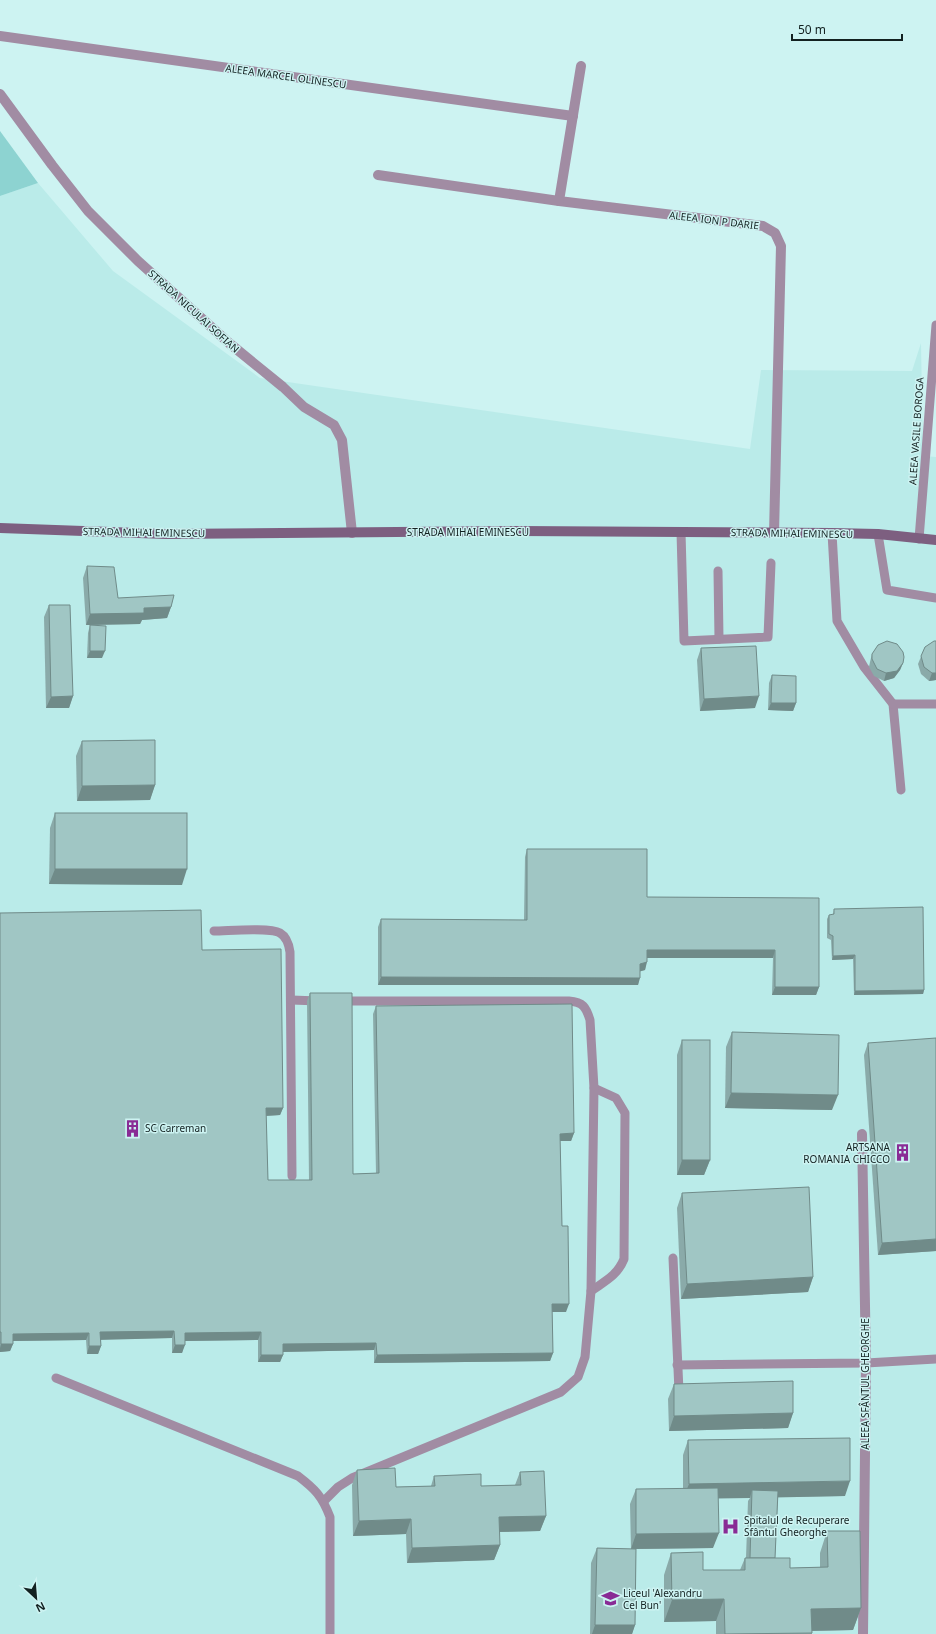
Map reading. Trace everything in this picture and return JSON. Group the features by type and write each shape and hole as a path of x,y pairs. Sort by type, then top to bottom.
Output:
{"street":[{"name":"ALEEA MARCEL OLINESCU","path":"0,36 573,116"},
{"path":"559,201 581,66"},
{"name":"STRADA NICULAI SOFIAN","path":"0,94 88,211 132,255 228,343 283,387 304,407 334,425 342,440 352,533"},
{"name":"ALEEA ION P DARIE","path":"378,175 559,201 763,226 775,233 781,246 774,533"},
{"name":"STRADA MIHAI EMINESCU","path":"0,528 166,534 681,532 832,533 878,534 936,540"},
{"name":"ALEEA SFÂNTUL GHEORGHE","path":"862,1134 866,1363 863,1634"}],"lane":[{"name":"ALEEA VASILE BOROGA","path":"919,539 936,325"},
{"path":"681,532 684,641 768,637 771,563"},
{"path":"832,533 837,621 864,668 893,704 901,790"},
{"path":"878,534 887,590 936,598"},
{"path":"718,570 719,639"},
{"path":"893,704 936,704"},
{"path":"214,931 266,930 280,933 288,941 290,952 292,1176"},
{"path":"290,1000 579,1002 587,1010 590,1020 594,1088 591,1291 585,1357 578,1377 561,1392 352,1478 338,1487 324,1501"},
{"path":"591,1291 620,1270 624,1259 626,1113 616,1098 594,1088"},
{"path":"673,1258 679,1391"},
{"path":"678,1365 866,1363 936,1359"},
{"path":"56,1378 298,1476 315,1489 324,1501 330,1516 330,1634"}],"shaded area":[{"path":"0,131 38,183 0,196"},
{"path":"38,183 113,271 260,378 750,449 761,370 912,371 921,343 923,456 936,457 936,1634 0,1634 0,196"}],"building":[{"path":"87,566 114,567 118,598 174,595 171,607 144,608 144,613 90,614"},
{"path":"49,605 70,605 73,696 51,697"},
{"path":"90,625 106,626 105,651 90,651"},
{"path":"887,641 897,644 903,652 904,657 903,663 897,671 886,673 877,669 872,659 872,654 878,645"},
{"path":"936,641 936,673 932,673 924,667 921,656 925,647"},
{"path":"756,646 759,696 704,699 701,648"},
{"path":"772,675 796,676 796,703 771,703"},
{"path":"155,740 155,785 82,786 82,741"},
{"path":"55,813 187,813 187,869 55,869"},
{"path":"527,849 647,849 647,897 819,898 819,987 775,987 775,950 647,950 647,962 640,964 640,978 381,977 381,919 527,920"},
{"path":"923,907 924,990 855,991 855,955 833,956 833,936 829,934 829,915 834,914 834,909"},
{"name":"SC Carreman","path":"201,910 202,950 281,949 283,1108 266,1108 268,1180 312,1180 310,993 352,993 353,1174 379,1173 376,1006 572,1004 574,1133 560,1134 562,1226 568,1226 569,1304 552,1304 553,1353 377,1355 376,1343 283,1344 283,1355 261,1355 261,1332 185,1333 185,1345 175,1345 174,1331 100,1332 101,1346 89,1346 89,1333 13,1334 13,1344 1,1344 0,913"},
{"path":"732,1032 839,1035 838,1095 731,1093"},
{"name":"ARTSANA ROMANIA CHICCO","path":"936,1038 936,1239 882,1243 868,1043"},
{"path":"682,1040 710,1040 710,1160 682,1160"},
{"path":"809,1187 813,1277 687,1284 682,1193"},
{"path":"793,1381 793,1413 674,1416 674,1384"},
{"path":"850,1438 850,1481 689,1484 688,1440"},
{"path":"395,1468 396,1487 435,1486 434,1476 481,1474 481,1486 521,1485 520,1472 544,1471 546,1516 499,1517 500,1545 412,1548 411,1519 359,1521 357,1470"},
{"path":"718,1488 719,1533 636,1534 636,1489"},
{"path":"752,1490 778,1491 775,1558 750,1558"},
{"path":"827,1531 860,1531 861,1608 811,1609 812,1633 725,1634 724,1599 672,1600 671,1553 703,1552 703,1570 745,1570 745,1558 790,1558 790,1568 828,1567"},
{"name":"Liceul 'Alexandru Cel Bun'","path":"597,1548 636,1549 635,1625 595,1625"}],"place":[{"name":"SC Carreman","path":"132,1128"},
{"name":"ARTSANA ROMANIA CHICCO","path":"903,1153"},
{"name":"Spitalul de Recuperare Sfântul Gheorghe","path":"731,1526"},
{"name":"Liceul 'Alexandru Cel Bun'","path":"610,1599"}]}
